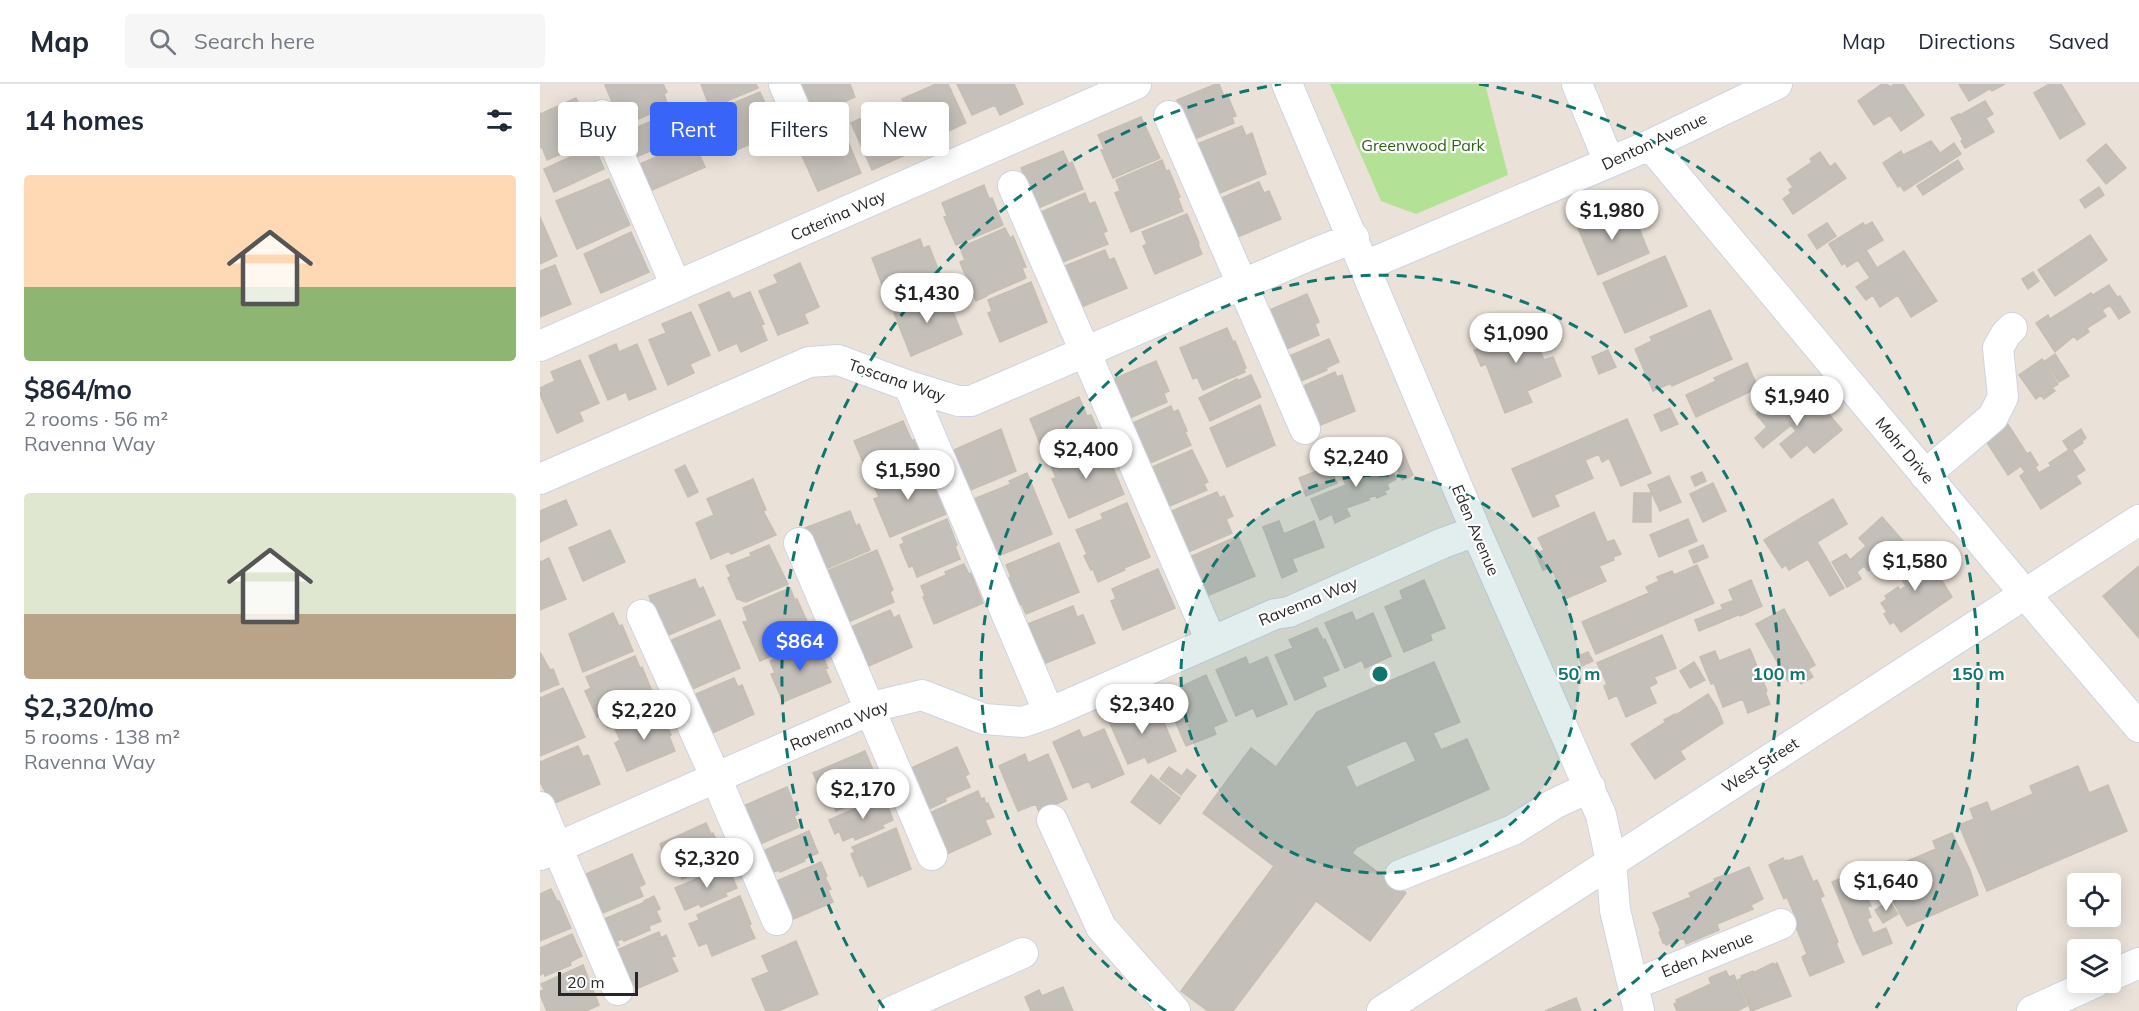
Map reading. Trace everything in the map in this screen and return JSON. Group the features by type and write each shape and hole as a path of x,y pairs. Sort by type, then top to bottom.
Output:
{"street":[{"path":"784,84 792,102"},
{"name":"Caterina Way","path":"540,346 1136,84"},
{"name":"Eden Avenue","path":"1287,84 1476,531 1601,815 1611,861 1615,910 1636,998 1781,924"},
{"path":"1577,84 1609,162"},
{"name":"Denton Avenue","path":"1365,266 1650,145 1777,84"},
{"path":"1169,116 1305,429"},
{"name":"Mohr Drive","path":"1650,145 2025,594 2138,725"},
{"path":"620,156 676,286"},
{"path":"1013,186 1210,641"},
{"name":"Toscana Way","path":"540,479 809,362 838,360 909,386 958,401 971,401 1354,238"},
{"path":"1925,475 1993,417 2003,397 1998,348 2012,328"},
{"path":"909,386 1049,713"},
{"name":"West Street","path":"1382,1011 2025,594 2136,528"},
{"name":"Ravenna Way","path":"549,851 885,704 922,695 984,719 1023,722 1049,713 1275,614 1289,612 1443,543 1476,531"},
{"path":"799,543 932,855"},
{"path":"642,615 777,920"},
{"path":"1400,875 1513,830 1554,804 1590,787"},
{"path":"540,807 549,851 618,990"},
{"path":"1052,820 1101,927 1175,1011"},
{"path":"893,1011 1023,953"},
{"path":"2121,971 2139,963"},
{"path":"2032,1011 2072,993"}],"green space":[{"name":"Greenwood Park","path":"1330,84 1485,84 1508,175 1416,214 1381,201"}],"building":[{"path":"663,84 667,92 664,94 667,102 650,102 650,114 638,119 638,102 612,102 605,85"},
{"path":"701,84 756,84 758,88 724,102 708,102"},
{"path":"796,84 850,84 855,97 844,102 805,102"},
{"path":"936,84 948,84 966,123 949,131 949,102 903,102 902,99"},
{"path":"957,84 1014,84 1023,104 1000,115 995,105 972,115"},
{"path":"1219,84 1224,96 1227,94 1236,116 1232,117 1234,123 1192,140 1177,100"},
{"path":"1882,84 1890,87 1903,84 1924,115 1901,131 1890,115 1874,125 1858,101"},
{"path":"1959,84 2005,84 1992,91 1991,88 1969,101"},
{"path":"2049,84 2061,84 2085,124 2060,139 2034,93"},
{"path":"760,92 764,102 749,102 749,144 737,150 737,102"},
{"path":"1985,101 1993,114 1986,118 1994,132 1965,148 1951,118"},
{"path":"558,106 558,155 547,160 542,147 540,148 540,114"},
{"path":"1141,117 1160,158 1113,178 1101,150 1104,149 1098,135"},
{"path":"861,118 861,145 851,123"},
{"path":"650,122 650,151 636,157 638,156 638,127"},
{"path":"1242,126 1246,136 1252,133 1266,174 1215,195 1195,145"},
{"path":"1931,141 1940,153 1954,143 1961,154 1904,191 1900,185 1898,187 1883,163 1901,151 1903,155"},
{"path":"849,144 861,173 818,191 802,156 849,156"},
{"path":"2106,144 2126,168 2106,184 2087,160"},
{"path":"1063,151 1069,164 1072,162 1083,189 1036,209 1021,168"},
{"path":"1820,152 1830,167 1835,163 1846,178 1793,214 1783,199 1791,193 1789,190 1793,187 1787,179 1812,162 1810,159"},
{"path":"572,156 598,156 604,169 554,192 544,169"},
{"path":"658,156 700,156 705,167 652,190 640,164"},
{"path":"866,156 903,156 872,170"},
{"path":"1162,160 1166,171 1169,170 1183,211 1131,232 1115,193 1120,191 1116,180"},
{"path":"1958,160 1963,169 1923,195 1917,186"},
{"path":"609,179 630,225 577,249 556,201"},
{"path":"1259,182 1264,193 1269,191 1281,219 1235,238 1217,200"},
{"path":"984,185 1003,225 956,245 944,217 947,216 942,203"},
{"path":"2099,187 2104,195 2085,208 2080,200"},
{"path":"1085,193 1089,204 1095,202 1107,231 1103,233 1108,244 1060,263 1039,213"},
{"path":"1618,208 1623,221 1634,216 1649,253 1598,275 1577,226"},
{"path":"1187,214 1202,254 1155,274 1143,246 1147,244 1142,232"},
{"path":"540,217 557,256 540,264"},
{"path":"1872,222 1883,240 1866,250 1877,268 1904,251 1937,301 1911,317 1898,295 1880,307 1873,295 1866,300 1856,287 1870,278 1858,260 1847,267 1845,263 1842,265 1829,244 1863,223 1865,226"},
{"path":"1827,223 1836,236 1817,249 1808,235"},
{"path":"1005,228 1010,238 1013,236 1026,267 1022,268 1026,278 976,301 960,262 965,260 960,248"},
{"path":"631,232 649,272 601,293 584,254"},
{"path":"2090,235 2107,260 2055,296 2038,270"},
{"path":"920,239 923,248 929,246 945,286 895,307 890,297 887,298 872,258"},
{"path":"1105,250 1109,260 1114,258 1127,288 1079,308 1060,268"},
{"path":"1665,256 1687,306 1625,333 1603,283"},
{"path":"800,263 819,307 804,314 808,323 778,335 759,291 778,283 774,275"},
{"path":"555,265 571,304 540,317 540,271"},
{"path":"2033,272 2039,281 2028,289 2022,279"},
{"path":"1031,282 1047,322 1000,342 988,313 992,311 988,300"},
{"path":"2109,285 2117,297 2120,296 2130,312 2119,319 2110,305 2102,310 2106,316 2087,328 2089,332 2077,340 2074,336 2055,352 2036,323 2048,315 2050,319 2091,293 2093,295"},
{"path":"729,292 733,299 750,292 764,324 761,325 767,340 741,352 737,343 719,351 699,305"},
{"path":"939,294 943,304 949,302 962,334 911,356 894,313"},
{"path":"1307,294 1319,322 1315,324 1319,335 1275,354 1260,314"},
{"path":"1710,310 1732,359 1672,386 1671,383 1653,391 1635,349 1652,341 1650,337"},
{"path":"691,312 710,355 690,364 694,373 668,385 649,340 666,333 662,324"},
{"path":"1532,318 1541,340 1536,342 1544,360 1553,357 1561,376 1527,391 1532,402 1505,413 1486,364 1481,366 1474,350 1479,349 1476,342"},
{"path":"1227,328 1233,342 1235,341 1246,368 1245,372 1203,390 1197,377 1193,379 1180,348"},
{"path":"1329,339 1339,362 1326,368 1327,370 1289,386 1278,361"},
{"path":"616,344 619,352 637,344 656,389 629,400 626,392 608,400 589,356"},
{"path":"1608,350 1616,367 1599,374 1592,357"},
{"path":"2055,354 2069,376 2059,382 2045,361"},
{"path":"2042,359 2058,384 2052,388 2055,391 2044,399 2041,395 2036,399 2019,375"},
{"path":"580,360 599,403 579,412 583,421 557,433 540,394 540,388 555,381 551,372"},
{"path":"1156,361 1169,391 1164,393 1167,402 1125,420 1109,381"},
{"path":"1747,363 1758,388 1696,417 1686,395 1716,381 1714,378"},
{"path":"1335,372 1337,377 1342,375 1355,411 1313,428 1294,390"},
{"path":"1251,375 1261,397 1210,421 1199,398 1237,379 1237,381"},
{"path":"1777,396 1797,417 1817,400 1842,430 1814,453 1807,445 1791,458 1780,444 1796,431 1791,425 1763,448 1755,438 1767,427 1756,414"},
{"path":"1079,397 1087,416 1091,415 1100,435 1051,455 1047,444 1041,446 1030,419"},
{"path":"1260,405 1275,445 1227,467 1210,428"},
{"path":"1171,406 1173,412 1178,410 1191,445 1148,464 1128,425"},
{"path":"1670,408 1678,424 1661,431 1654,415"},
{"path":"1627,419 1651,473 1621,486 1609,458 1602,462 1599,454 1585,460 1593,478 1554,495 1559,506 1533,517 1512,469"},
{"path":"903,421 912,441 915,439 923,460 876,480 871,467 866,469 854,441"},
{"path":"2007,423 2027,454 2030,452 2038,465 2035,467 2039,473 2051,466 2049,463 2069,450 2063,441 2081,429 2086,438 2082,441 2083,443 2072,450 2085,470 2076,476 2081,483 2041,509 2020,476 2025,472 2021,466 2008,475 1984,438"},
{"path":"1001,429 1016,471 968,491 954,450"},
{"path":"1101,439 1124,494 1069,518 1052,479 1056,478 1051,466 1088,450 1087,446"},
{"path":"1192,450 1208,482 1204,484 1207,490 1165,508 1150,468"},
{"path":"1402,450 1413,475 1402,480 1392,455"},
{"path":"1385,454 1396,479 1387,484 1389,489 1384,491 1386,494 1377,498 1376,495 1368,498 1369,500 1346,508 1350,516 1335,523 1332,514 1320,520 1311,499 1346,485 1342,476 1355,469 1353,465"},
{"path":"925,464 946,514 890,537 874,499 879,497 874,486"},
{"path":"685,465 698,492 688,497 675,470"},
{"path":"1331,469 1337,483 1306,496 1299,478 1319,470 1320,474"},
{"path":"1702,472 1706,481 1695,486 1691,477"},
{"path":"1027,473 1052,534 998,556 974,499 1011,484 1009,481"},
{"path":"1669,476 1681,502 1660,511 1648,485"},
{"path":"753,479 766,510 763,511 776,535 731,554 729,551 711,559 696,523 714,515 707,499"},
{"path":"1713,483 1726,511 1703,522 1690,494"},
{"path":"1217,492 1220,498 1224,496 1233,516 1226,519 1232,533 1186,553 1167,513"},
{"path":"1634,493 1651,493 1651,522 1633,522"},
{"path":"1833,499 1847,524 1817,542 1844,588 1830,596 1808,559 1789,570 1786,565 1782,568 1764,540"},
{"path":"566,500 577,525 540,542 540,511"},
{"path":"1127,503 1150,557 1098,582 1084,556 1087,554 1076,530 1103,519 1101,514"},
{"path":"850,511 856,526 859,524 870,550 821,571 805,528"},
{"path":"1594,512 1607,542 1614,540 1621,554 1613,557 1614,560 1599,566 1606,581 1565,599 1551,567 1543,570 1536,554 1544,550 1538,538"},
{"path":"1882,517 1903,541 1868,571 1864,566 1857,572 1861,579 1847,587 1832,562 1846,554 1850,560 1866,546 1859,538"},
{"path":"947,519 960,559 917,577 913,566 909,567 900,545 904,543 902,538"},
{"path":"1688,519 1697,541 1659,557 1650,535"},
{"path":"1279,521 1284,534 1314,521 1324,547 1292,559 1297,571 1282,578 1263,527"},
{"path":"610,530 625,562 583,581 569,548"},
{"path":"1238,536 1255,576 1204,597 1185,559"},
{"path":"1059,543 1079,592 1026,614 1008,578 1011,577 1006,565"},
{"path":"769,545 788,584 746,602 737,599 728,578 731,576 726,566 751,556 750,553"},
{"path":"1703,545 1708,557 1694,563 1689,551"},
{"path":"1922,548 1952,597 1901,632 1894,622 1890,624 1884,614 1887,612 1881,603 1887,599 1885,596 1898,587 1900,590 1906,586 1893,566"},
{"path":"877,550 893,590 890,592 894,602 844,624 822,573"},
{"path":"549,558 566,599 540,610 540,562"},
{"path":"964,564 969,574 971,573 983,603 934,624 921,586"},
{"path":"1697,565 1714,603 1596,654 1582,622 1649,593 1646,587 1659,581 1657,577 1672,571 1674,575"},
{"path":"2139,566 2139,638 2103,596"},
{"path":"1158,569 1175,608 1123,630 1111,601 1116,599 1112,589"},
{"path":"695,579 699,589 703,587 715,615 664,637 649,596"},
{"path":"1424,580 1445,628 1430,634 1432,640 1404,652 1385,607 1403,599 1400,591"},
{"path":"1751,580 1762,606 1740,616 1729,590"},
{"path":"790,588 809,626 807,627 811,638 760,661 743,622 748,621 743,608"},
{"path":"1732,601 1738,615 1699,631 1695,620 1723,609 1721,605"},
{"path":"1073,606 1077,617 1083,615 1095,643 1046,663 1028,624"},
{"path":"1784,609 1815,665 1808,669 1813,677 1801,684 1796,676 1788,681 1756,624"},
{"path":"890,610 894,618 899,615 912,647 864,668 844,630"},
{"path":"1352,612 1356,621 1373,613 1391,656 1365,668 1362,660 1345,668 1325,623"},
{"path":"613,613 619,626 622,625 633,651 583,672 569,634"},
{"path":"720,620 740,668 688,691 667,642"},
{"path":"1317,628 1323,640 1325,639 1339,670 1322,677 1326,686 1295,700 1275,655 1293,648 1289,640"},
{"path":"1662,635 1676,668 1654,677 1657,683 1649,687 1656,703 1626,717 1617,695 1609,699 1604,686 1607,684 1597,663"},
{"path":"816,641 828,668 825,669 831,682 783,702 771,674 775,673 770,661"},
{"path":"1750,649 1770,704 1748,713 1743,699 1723,707 1714,683 1711,684 1700,657 1715,651 1719,661"},
{"path":"540,652 550,670 553,669 559,684 540,692"},
{"path":"1588,652 1593,661 1582,666 1578,656"},
{"path":"635,656 640,668 642,667 656,706 608,727 603,715 597,717 585,691 591,688 586,677"},
{"path":"1246,657 1249,665 1267,657 1287,704 1257,717 1253,708 1236,716 1216,670"},
{"path":"1434,662 1460,722 1433,733 1441,750 1467,739 1489,789 1357,847 1352,853 1406,893 1370,941 1316,901 1233,1011 1208,1011 1181,991 1274,866 1203,813 1251,748 1276,767 1317,712","holes":["1406,740 1416,761 1356,788 1346,766"]},
{"path":"1694,662 1705,680 1690,688 1680,671"},
{"path":"1206,675 1227,721 1213,727 1216,734 1186,746 1167,702 1184,695 1180,687"},
{"path":"734,678 738,687 742,685 754,714 708,735 689,697"},
{"path":"563,688 585,737 540,756 540,698"},
{"path":"1708,694 1723,723 1680,751 1685,759 1655,779 1631,744 1666,722 1664,720 1676,715"},
{"path":"1157,706 1176,751 1148,763 1145,757 1128,764 1108,719 1133,708 1136,715"},
{"path":"660,710 675,751 627,771 615,743 620,740 615,729"},
{"path":"1104,729 1124,774 1092,788 1089,781 1073,788 1053,742 1079,730 1083,738"},
{"path":"578,746 583,757 588,755 600,784 552,804 540,782 540,762"},
{"path":"957,747 969,774 965,776 970,787 945,798 946,801 929,809 907,770"},
{"path":"865,751 882,791 836,811 831,801 826,803 813,773"},
{"path":"1025,754 1028,763 1048,754 1067,799 1039,812 1036,804 1018,811 999,766"},
{"path":"2078,766 2089,793 2108,785 2127,831 1987,891 1959,825 1974,819 1970,809 1987,802 1991,812 2033,794 2030,786"},
{"path":"1169,767 1182,776 1187,769 1196,776 1181,795 1160,779"},
{"path":"1151,775 1180,798 1160,824 1131,802"},
{"path":"787,787 798,814 794,816 799,827 753,847 739,808"},
{"path":"978,791 981,799 984,798 986,804 988,803 994,817 985,820 991,834 947,854 927,814"},
{"path":"884,796 893,820 882,825 884,828 855,840 854,836 843,841 839,831 835,834 829,820"},
{"path":"706,823 725,861 682,879 677,868 671,870 660,844"},
{"path":"896,828 911,869 868,887 863,875 860,876 851,854 855,852 852,847"},
{"path":"809,831 818,853 780,872 779,870 766,875 758,853"},
{"path":"1952,833 1970,870 1978,895 1907,926 1894,903 1884,871 1936,849 1933,841"},
{"path":"632,854 645,884 639,887 643,896 598,915 584,875"},
{"path":"1802,856 1813,882 1817,880 1824,896 1820,898 1844,962 1810,976 1802,957 1807,954 1793,920 1796,918 1787,897 1784,899 1769,865 1783,858 1784,861 1788,861"},
{"path":"821,862 831,889 828,890 833,902 791,920 772,883"},
{"path":"728,866 737,888 725,893 727,896 701,907 699,904 685,910 675,888"},
{"path":"1749,867 1763,899 1751,905 1753,909 1717,924 1719,930 1686,944 1684,938 1666,945 1663,943 1659,932 1661,931 1653,913 1691,897 1689,893 1715,881 1714,879"},
{"path":"1856,872 1871,906 1847,918 1832,882"},
{"path":"551,889 571,928 540,941 540,894"},
{"path":"654,896 660,909 656,911 661,921 649,926 650,930 624,941 622,939 617,941 619,945 614,947 602,920"},
{"path":"740,896 755,938 712,956 707,943 699,946 689,924 699,920 697,915"},
{"path":"1889,901 1898,914 1883,923 1875,910"},
{"path":"1868,909 1871,917 1850,926 1847,918"},
{"path":"1867,919 1873,933 1856,940 1850,926"},
{"path":"1886,928 1892,943 1863,955 1856,940"},
{"path":"659,932 661,938 666,935 675,956 671,957 678,971 636,989 617,950"},
{"path":"572,934 582,956 570,962 571,965 545,976 544,973 540,975 540,948"},
{"path":"796,941 818,994 778,1011 766,1011 752,979 769,972 762,956"},
{"path":"1773,963 1774,965 1777,963 1791,996 1751,1011 1738,980 1742,978 1741,976"},
{"path":"583,965 599,1005 586,1011 547,1011 540,995 540,991 544,990 541,984"},
{"path":"1726,971 1729,977 1734,975 1747,1006 1737,1011 1677,1011 1674,1004 1677,1003 1676,1000 1711,984 1709,978"},
{"path":"1063,987 1073,1011 1031,1011 1025,997 1039,990 1042,996"},
{"path":"1576,998 1581,1011 1545,1011"}]}
